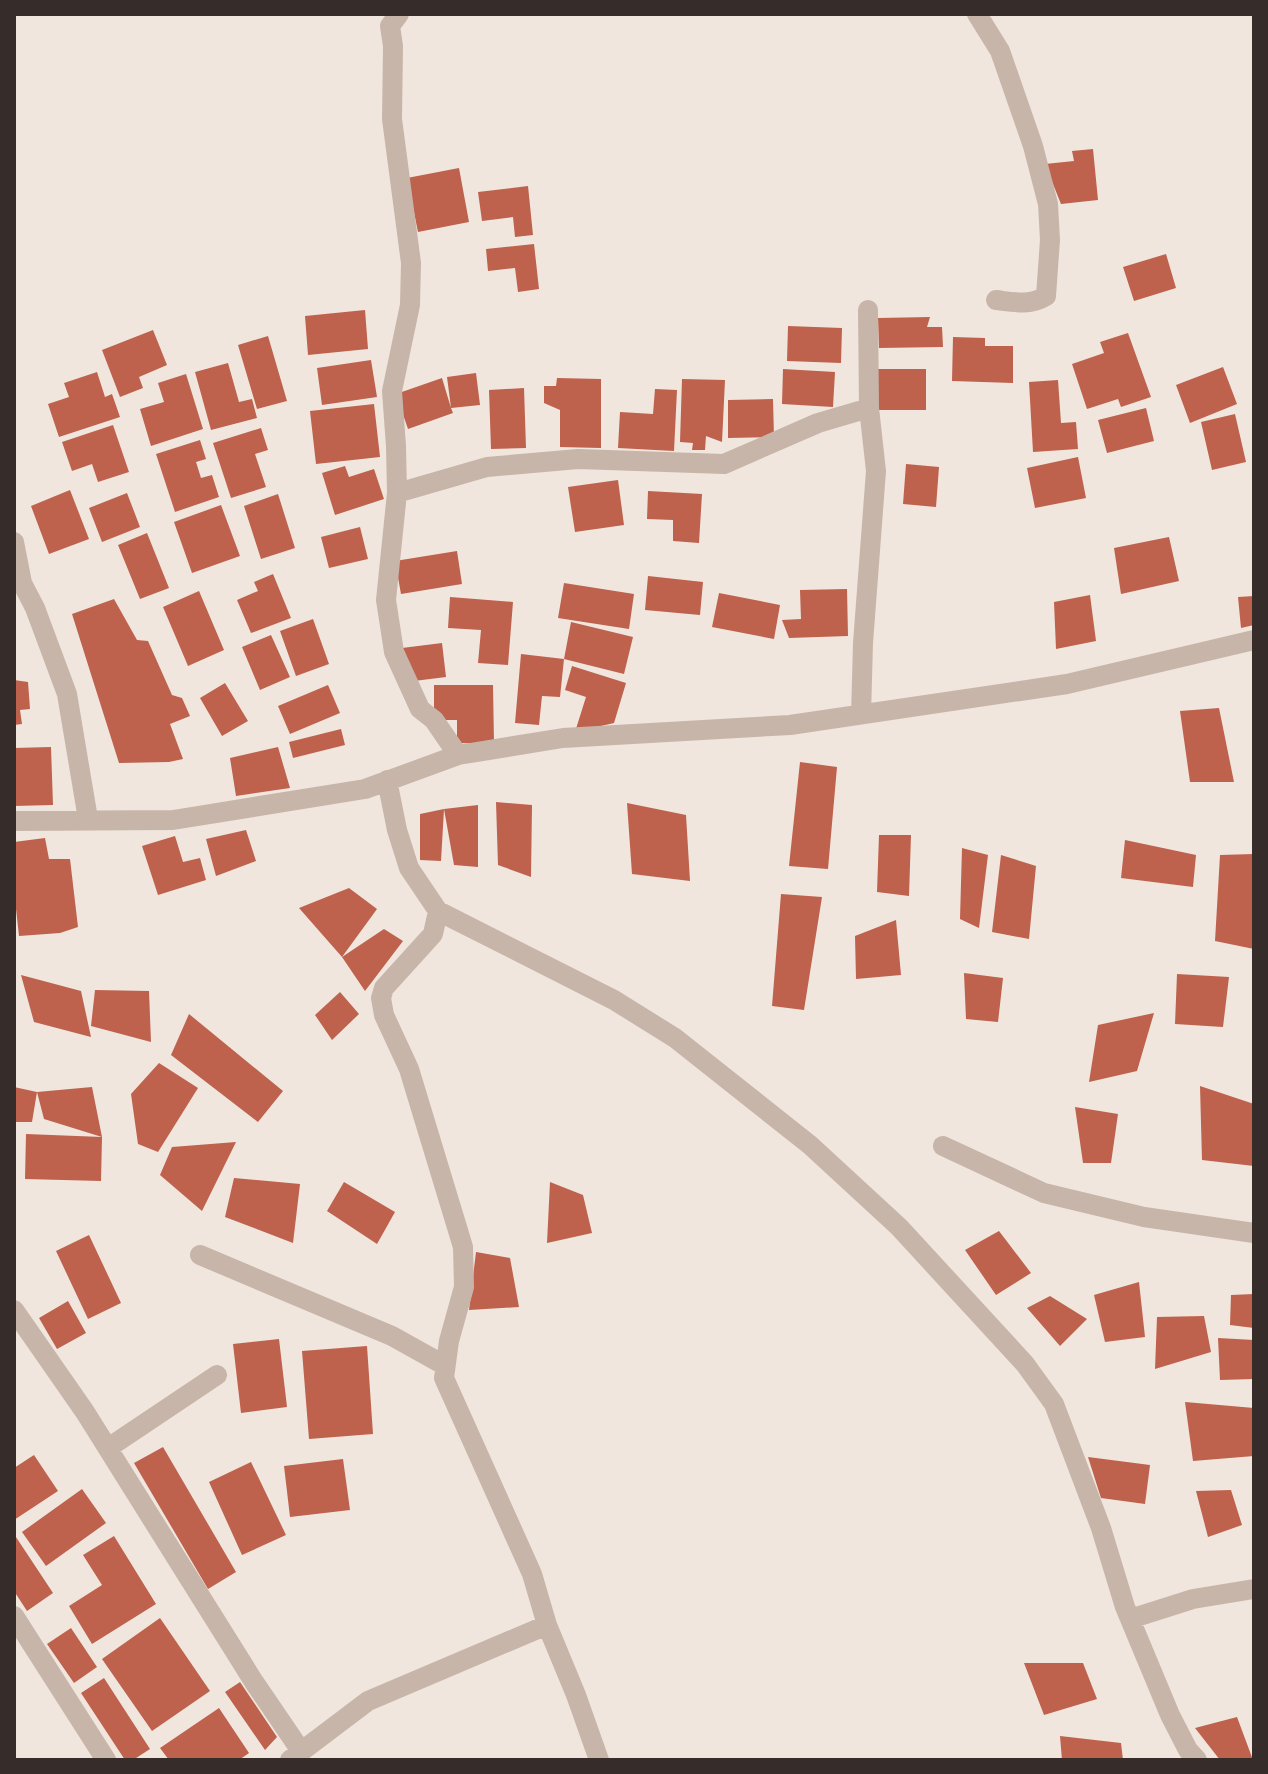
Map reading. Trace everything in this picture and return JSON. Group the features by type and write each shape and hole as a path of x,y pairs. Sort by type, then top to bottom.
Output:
{"street":[{"path":"399,14 390,26 393,46 392,119 411,263 410,305 392,391 397,493 386,600 394,652 420,709 434,720 458,755"},
{"path":"977,14 1000,51 1033,146 1048,204 1050,240 1046,296 1037,302 1026,303 996,300"},
{"path":"861,715 863,643 876,471 869,408 868,310"},
{"path":"397,493 487,467 578,459 724,464 818,423 869,408"},
{"path":"14,542 18,583 35,608 67,694 88,819"},
{"path":"16,822 173,820 365,789 458,755 563,738 790,725 861,715 1067,684 1254,640"},
{"path":"387,780 397,830 409,868 438,911 614,1000 675,1038 810,1145 899,1227 1025,1364 1054,1404 1101,1528 1130,1619 1170,1715 1188,1750 1197,1760"},
{"path":"438,911 433,934 384,988 381,998 384,1015 409,1069 463,1247 464,1287 444,1365 444,1378 532,1574 547,1625 599,1760"},
{"path":"943,1146 1044,1193 1144,1217 1254,1233"},
{"path":"200,1255 392,1336 444,1365"},
{"path":"14,1310 108,1448 254,1682 296,1756 368,1701 547,1625"},
{"path":"108,1448 217,1375"},
{"path":"1130,1619 1193,1599 1254,1589"},
{"path":"14,1616 106,1760"}],"building":[{"path":"1093,149 1098,200 1061,204 1045,164 1074,161 1072,151"},
{"path":"459,168 469,222 418,232 407,178"},
{"path":"528,186 533,235 515,237 513,217 482,221 478,192"},
{"path":"534,244 539,289 518,292 515,268 488,271 486,249"},
{"path":"1166,254 1176,288 1134,301 1123,267"},
{"path":"365,310 368,349 308,355 305,316"},
{"path":"930,317 927,327 942,327 943,347 879,348 878,318"},
{"path":"788,326 842,328 841,363 787,361"},
{"path":"153,330 167,365 139,377 143,388 120,397 102,350"},
{"path":"1128,333 1151,397 1121,407 1118,399 1087,409 1072,364 1104,353 1100,342"},
{"path":"268,336 287,401 257,409 238,345"},
{"path":"953,337 985,338 985,346 1013,346 1013,383 952,381"},
{"path":"371,360 377,397 322,405 317,368"},
{"path":"228,363 239,402 252,399 257,418 211,430 195,372"},
{"path":"1223,367 1237,404 1190,423 1176,385"},
{"path":"783,369 835,372 833,407 782,404"},
{"path":"875,369 926,369 926,410 876,410"},
{"path":"97,372 105,397 112,394 120,417 59,437 48,404 69,397 64,383"},
{"path":"476,373 480,405 451,408 447,377"},
{"path":"186,374 203,429 151,446 140,409 164,402 158,383"},
{"path":"442,378 453,413 408,429 396,394"},
{"path":"557,378 601,379 601,448 560,447 560,410 544,403 544,386 556,386"},
{"path":"682,379 725,380 722,442 706,436 705,450 692,450 693,443 680,442"},
{"path":"1058,380 1061,423 1076,422 1078,449 1033,452 1029,382"},
{"path":"524,388 526,448 491,449 489,390"},
{"path":"655,389 677,390 674,451 618,448 620,412 653,414"},
{"path":"773,399 774,437 728,438 728,400"},
{"path":"374,404 380,457 316,464 310,411"},
{"path":"1146,408 1154,441 1107,453 1098,420"},
{"path":"1235,414 1246,462 1212,470 1201,422"},
{"path":"113,425 129,472 98,482 92,464 72,471 62,442"},
{"path":"261,428 268,450 255,454 266,487 231,498 213,443"},
{"path":"200,440 206,459 196,462 201,478 212,475 219,497 175,512 156,454"},
{"path":"1078,457 1086,498 1035,508 1027,468"},
{"path":"906,464 939,467 936,507 903,504"},
{"path":"345,466 349,477 374,469 384,499 335,515 322,473"},
{"path":"618,480 624,525 575,532 568,487"},
{"path":"70,490 89,539 49,554 31,506"},
{"path":"648,491 702,494 699,543 673,541 673,520 647,519"},
{"path":"127,493 140,527 102,542 89,508"},
{"path":"278,494 295,548 261,559 244,506"},
{"path":"221,505 240,556 192,573 174,522"},
{"path":"360,527 368,559 329,568 321,537"},
{"path":"147,533 169,588 140,599 118,545"},
{"path":"1169,537 1179,581 1121,594 1114,548"},
{"path":"457,551 462,584 401,594 395,561"},
{"path":"273,574 291,618 251,633 237,600 258,591 254,582"},
{"path":"648,576 703,582 700,615 645,610"},
{"path":"564,583 634,594 629,629 558,618"},
{"path":"847,589 848,636 789,638 782,620 801,619 800,590"},
{"path":"199,591 224,650 188,666 163,607"},
{"path":"719,593 780,605 774,639 712,627"},
{"path":"1090,595 1096,641 1056,649 1054,602"},
{"path":"1254,596 1254,625 1241,628 1238,597"},
{"path":"450,597 513,602 508,665 478,663 481,630 448,628"},
{"path":"114,599 137,640 148,641 172,695 182,698 190,716 170,724 183,759 119,763 72,614"},
{"path":"313,619 329,664 296,676 280,631"},
{"path":"571,622 633,637 624,674 564,659"},
{"path":"271,635 290,677 260,690 242,647"},
{"path":"442,643 446,677 406,682 402,648"},
{"path":"521,654 564,659 560,697 542,696 539,725 515,723"},
{"path":"572,666 626,683 614,723 575,732 586,697 565,690"},
{"path":"14,680 28,682 30,709 20,710 22,724 14,725"},
{"path":"225,683 248,721 222,736 200,698"},
{"path":"328,685 340,713 290,734 278,706"},
{"path":"434,685 493,685 494,744 457,743 457,720 434,720"},
{"path":"1219,708 1234,782 1190,782 1180,711"},
{"path":"341,729 345,745 293,758 289,742"},
{"path":"51,747 53,805 14,806 14,748"},
{"path":"278,747 290,788 236,796 230,758"},
{"path":"800,762 837,767 828,869 789,866"},
{"path":"496,802 532,805 531,877 498,865"},
{"path":"627,803 686,815 690,881 632,874"},
{"path":"478,805 478,867 454,865 444,809"},
{"path":"444,809 441,861 420,860 420,814"},
{"path":"246,830 256,861 216,876 206,839"},
{"path":"879,835 911,835 909,896 877,892"},
{"path":"175,836 183,862 200,858 206,880 158,895 142,846"},
{"path":"45,838 49,859 70,859 78,927 60,933 19,936 14,891 14,842"},
{"path":"1125,840 1196,855 1193,887 1121,878"},
{"path":"962,848 988,855 979,928 960,919"},
{"path":"1254,854 1254,949 1215,941 1220,855"},
{"path":"1001,855 1036,866 1029,939 992,932"},
{"path":"349,888 377,909 342,957 299,908"},
{"path":"781,894 822,897 804,1010 772,1006"},
{"path":"896,920 901,975 856,979 855,936"},
{"path":"384,929 403,941 365,991 342,957"},
{"path":"964,973 1003,978 998,1022 966,1019"},
{"path":"1177,974 1229,977 1223,1027 1175,1024"},
{"path":"21,975 81,991 91,1037 34,1022"},
{"path":"95,990 149,991 151,1042 91,1026"},
{"path":"340,992 359,1014 332,1040 315,1015"},
{"path":"1154,1013 1137,1071 1089,1082 1098,1025"},
{"path":"189,1014 283,1091 258,1122 171,1055"},
{"path":"159,1063 198,1088 158,1152 138,1144 131,1094"},
{"path":"1200,1086 1254,1104 1254,1166 1202,1160"},
{"path":"14,1087 37,1092 32,1122 14,1122"},
{"path":"92,1087 102,1137 44,1119 37,1092"},
{"path":"1075,1107 1118,1114 1111,1163 1083,1163"},
{"path":"26,1134 102,1137 101,1181 25,1179"},
{"path":"236,1142 202,1211 160,1175 172,1147"},
{"path":"234,1178 300,1184 293,1243 225,1217"},
{"path":"344,1182 395,1212 377,1244 327,1211"},
{"path":"550,1182 583,1195 592,1233 547,1243"},
{"path":"999,1231 1031,1273 996,1295 965,1250"},
{"path":"89,1235 121,1303 88,1319 56,1251"},
{"path":"476,1252 510,1258 519,1307 469,1310"},
{"path":"1139,1282 1145,1337 1105,1342 1094,1295"},
{"path":"1254,1294 1254,1328 1230,1325 1231,1295"},
{"path":"1050,1296 1087,1319 1060,1346 1027,1308"},
{"path":"68,1301 86,1333 57,1349 39,1318"},
{"path":"1204,1316 1211,1352 1155,1369 1157,1317"},
{"path":"1218,1338 1254,1340 1254,1379 1220,1380"},
{"path":"279,1339 287,1407 241,1413 233,1344"},
{"path":"367,1346 373,1434 309,1439 302,1351"},
{"path":"1185,1402 1254,1408 1254,1456 1193,1461"},
{"path":"163,1447 236,1572 208,1589 134,1463"},
{"path":"34,1455 58,1491 14,1520 14,1468"},
{"path":"1088,1457 1150,1465 1145,1504 1101,1498"},
{"path":"343,1459 350,1510 290,1517 284,1466"},
{"path":"251,1462 286,1535 242,1555 209,1482"},
{"path":"82,1489 106,1523 46,1566 22,1532"},
{"path":"1231,1490 1242,1525 1208,1537 1196,1491"},
{"path":"14,1534 53,1593 27,1611 14,1591"},
{"path":"114,1536 156,1604 92,1644 69,1606 102,1585 83,1555"},
{"path":"160,1618 210,1691 152,1731 102,1659"},
{"path":"71,1628 97,1667 74,1683 47,1644"},
{"path":"1024,1663 1083,1663 1097,1699 1044,1715"},
{"path":"104,1678 150,1749 133,1760 125,1760 81,1693"},
{"path":"240,1682 277,1737 265,1750 225,1692"},
{"path":"219,1708 249,1753 239,1760 169,1760 160,1748"},
{"path":"1237,1717 1253,1760 1220,1760 1195,1728"},
{"path":"1060,1736 1121,1743 1123,1760 1062,1760"}]}
